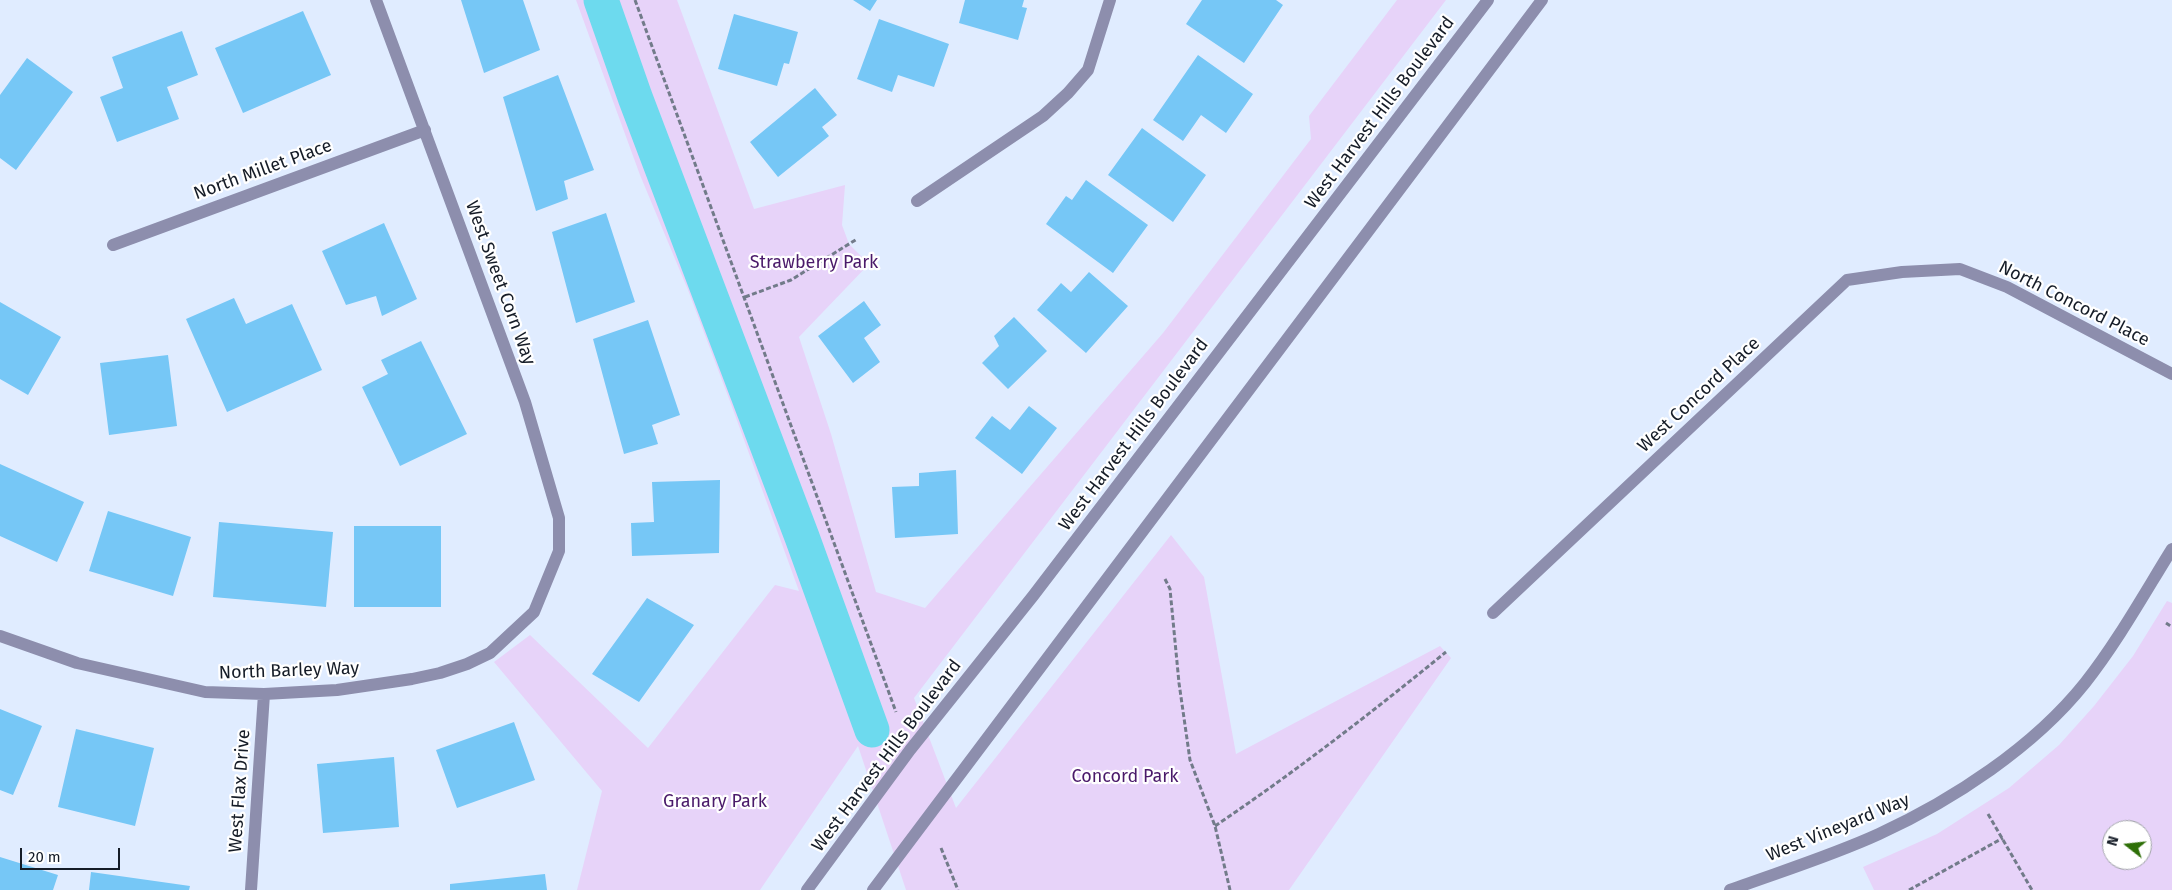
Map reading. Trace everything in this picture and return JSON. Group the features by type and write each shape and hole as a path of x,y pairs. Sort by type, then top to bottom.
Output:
{"street":[{"name":"West Sweet Corn Way","path":"376,0 524,402 559,518 559,551 547,583"},
{"path":"917,201 1043,116 1068,93 1088,70 1110,0"},
{"name":"West Harvest Hills Boulevard","path":"807,890 910,750 1033,596 1488,0"},
{"path":"873,890 1542,0"},
{"name":"North Millet Place","path":"113,245 425,130"},
{"name":"North Concord Place","path":"1960,269 2007,287 2172,374"},
{"name":"West Concord Place","path":"1493,613 1847,280 1902,272 1960,269"},
{"name":"West Vineyard Way","path":"1730,890 1878,834 1920,814 2012,756 2048,724 2085,684 2114,644 2172,549"},
{"name":"North Barley Way","path":"0,636 77,663 204,692 264,694 337,690 403,681 440,673 467,664 490,652 534,612 547,583"},
{"name":"West Flax Drive","path":"251,890 264,694"}],"path":[{"path":"634,0 896,712"},
{"path":"744,297 791,280 857,239"},
{"path":"1164,578 1170,589 1179,684 1190,760 1215,826 1230,890"},
{"path":"2166,623 2172,627"},
{"path":"1215,826 1268,790 1374,710 1446,652"},
{"path":"1988,814 2032,890"},
{"path":"1909,890 2002,838"},
{"path":"942,848 958,890"}],"green space":[{"path":"576,0 677,0 754,209 845,185 842,225 849,244 869,264 799,337 831,434 876,592 925,608 1163,333 1311,139 1309,116 1397,0 1446,0 914,698 956,808 1171,535 1204,577 1236,754 1440,646 1451,658 1289,890 906,890 858,746 760,890 577,890 602,791 494,662 530,635 648,748 775,585 799,591 688,290 640,175"},
{"path":"2167,601 2172,603 2172,890 1874,890 1863,867 1937,834 2009,788 2059,745 2094,706 2133,656"}],"building":[{"path":"461,0 523,0 540,50 484,73"},
{"path":"853,0 877,0 870,11"},
{"path":"965,0 1024,0 1022,7 1027,8 1018,40 959,23"},
{"path":"1202,0 1276,0 1283,5 1244,63 1186,24"},
{"path":"303,11 331,75 243,113 215,48"},
{"path":"734,14 798,32 789,64 784,63 777,86 718,69"},
{"path":"879,19 949,44 934,87 898,75 892,92 857,79"},
{"path":"182,31 198,75 167,87 179,119 117,142 100,97 123,88 112,57"},
{"path":"1198,55 1253,94 1226,133 1201,115 1183,141 1153,120"},
{"path":"27,58 73,92 16,170 0,158 0,95"},
{"path":"558,75 594,170 564,181 568,199 536,211 503,97"},
{"path":"815,88 837,115 822,127 829,136 778,177 750,142"},
{"path":"1142,128 1206,175 1173,222 1108,175"},
{"path":"1086,180 1148,225 1113,273 1046,224 1066,196 1072,200"},
{"path":"606,213 635,302 576,323 552,232"},
{"path":"384,223 417,299 382,316 376,296 346,305 322,251"},
{"path":"1089,272 1128,306 1086,353 1037,310 1061,283 1071,292"},
{"path":"234,298 246,324 292,304 322,370 227,412 186,319"},
{"path":"864,301 881,325 864,338 880,362 853,383 818,336"},
{"path":"0,302 61,337 28,395 0,379"},
{"path":"1014,317 1047,351 1008,389 982,363 999,346 994,336"},
{"path":"648,320 680,415 652,425 658,444 624,454 593,339"},
{"path":"421,341 467,434 400,466 362,387 388,374 381,360"},
{"path":"168,355 177,426 109,435 100,363"},
{"path":"1029,406 1057,428 1022,474 975,438 992,416 1010,430"},
{"path":"0,464 84,502 57,562 0,536"},
{"path":"956,470 958,534 895,538 892,487 919,486 919,473"},
{"path":"720,480 719,553 632,556 631,523 654,522 652,482"},
{"path":"108,511 191,537 173,596 89,571"},
{"path":"219,522 333,532 326,607 213,597"},
{"path":"354,526 441,526 441,607 354,607"},
{"path":"647,598 694,625 639,702 592,674"},
{"path":"0,709 42,726 13,795 0,790"},
{"path":"514,722 535,780 457,808 436,750"},
{"path":"76,729 154,748 135,826 58,807"},
{"path":"394,757 399,827 323,833 317,764"},
{"path":"0,857 58,875 53,890 0,890"},
{"path":"91,872 190,886 189,890 89,890"},
{"path":"545,874 547,890 450,890 450,884"}],"waterway":[{"path":"601,0 635,97 802,537 872,730"}],"park label":[{"name":"Strawberry Park","path":"814,263"},
{"name":"Concord Park","path":"1125,777"},
{"name":"Granary Park","path":"715,802"}]}
